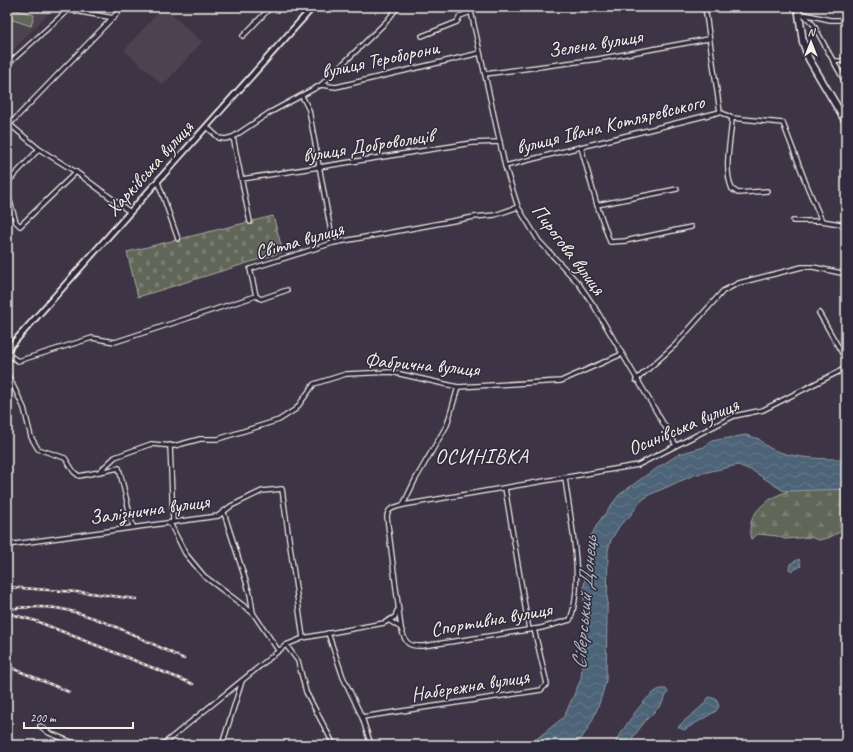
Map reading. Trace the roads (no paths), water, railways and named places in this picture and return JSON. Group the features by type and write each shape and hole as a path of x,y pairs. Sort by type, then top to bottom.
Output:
{"main road":[{"path":"800,11 803,42 808,59 846,122"}],"street":[{"path":"52,7 114,18"},
{"path":"123,7 114,18 8,123 39,149 76,172 130,212"},
{"path":"244,36 271,7"},
{"name":"Харківська вулиця","path":"8,349 313,7"},
{"path":"321,85 386,22 398,7"},
{"path":"422,36 457,22 460,16 470,9 479,7"},
{"path":"705,7 708,39 720,112"},
{"name":"Пирогова вулиця","path":"470,9 505,166 518,207 539,240 579,284 594,306 636,380 676,444"},
{"path":"7,66 68,10"},
{"path":"800,11 830,20 846,20"},
{"path":"800,11 813,24 846,84"},
{"name":"Зелена вулиця","path":"485,74 598,59 708,39"},
{"name":"вулиця Тероборони","path":"233,137 269,113 321,85 336,87 480,53"},
{"path":"833,61 846,60"},
{"path":"302,96 309,110 332,243"},
{"name":"вулиця Івана Котляревського","path":"505,166 720,112 732,118 785,124 807,186 822,221"},
{"path":"732,118 729,169 732,189 738,193 767,191"},
{"path":"207,127 218,138 225,139 233,137 250,222"},
{"name":"вулиця Добровольців","path":"242,180 472,143 500,142"},
{"path":"581,147 607,237 613,242 691,227"},
{"path":"7,183 39,149"},
{"path":"7,191 16,222 20,226 76,172"},
{"path":"158,182 178,239"},
{"path":"597,205 677,189"},
{"name":"Світла вулиця","path":"256,296 250,269 332,243 474,217 495,215 518,207"},
{"path":"793,221 822,221 846,225"},
{"path":"636,380 675,344 716,297 730,286 802,267 813,267 846,274"},
{"path":"8,356 18,361 92,338 115,342 256,296 262,299 287,290"},
{"path":"820,313 846,360"},
{"path":"7,342 8,349"},
{"name":"Фабрична вулиця","path":"100,472 115,457 151,444 170,445 200,439 218,439 279,420 296,409 314,384 346,374 391,372 458,387 562,381 622,354"},
{"name":"Осинівська вулиця","path":"386,517 389,511 403,505 638,465 676,444 734,416 763,410 846,368"},
{"path":"7,373 24,408 32,437 38,449 65,458 74,472 79,476 119,468 133,527"},
{"path":"403,505 415,480 447,425 458,387"},
{"path":"170,445 173,521"},
{"name":"Спортивна вулиця","path":"386,517 401,628 406,643 416,646 532,630 570,620 575,607 576,572 565,478"},
{"name":"Набережна вулиця","path":"362,717 541,690 547,684 532,630 506,488"},
{"name":"Залізнична вулиця","path":"7,545 133,527 169,524 173,521 190,521 218,516 224,513 231,506 262,491 277,489 283,490 303,638"},
{"path":"224,513 250,594 253,613"},
{"path":"169,524 185,553 204,576 253,613 278,650"},
{"path":"162,745 286,645 303,638 390,621 395,617 398,609"},
{"path":"390,621 401,628"},
{"path":"328,633 343,677 362,717 371,745"},
{"path":"286,645 298,661 306,692 334,745"},
{"path":"222,745 243,680"},
{"path":"40,726 48,733 79,745"}],"water":[{"name":"Сіверський Донець","path":"746,435 759,439 766,446 776,451 787,454 812,458 846,459 846,489 782,490 753,471 738,465 694,475 651,494 642,500 629,517 620,525 611,540 608,550 606,680 595,715 587,731 576,745 529,745 564,717 581,679 584,640 584,586 591,536 598,523 619,495 679,454 704,447 711,441"},
{"path":"799,559 801,566 792,571 789,569 790,564"},
{"path":"661,689 666,689 668,692 661,705 646,720 627,745 614,745 628,722 642,704 648,697"},
{"path":"709,697 716,699 719,706 716,711 684,730 678,727 702,706"}],"railway":[{"path":"7,587 90,593 136,599"},
{"path":"7,609 44,607 72,611 121,629 184,659"},
{"path":"7,613 36,621 193,684"},
{"path":"7,666 69,692"}],"district":[{"name":"ОСИНІВКА","path":"482,456"}]}
